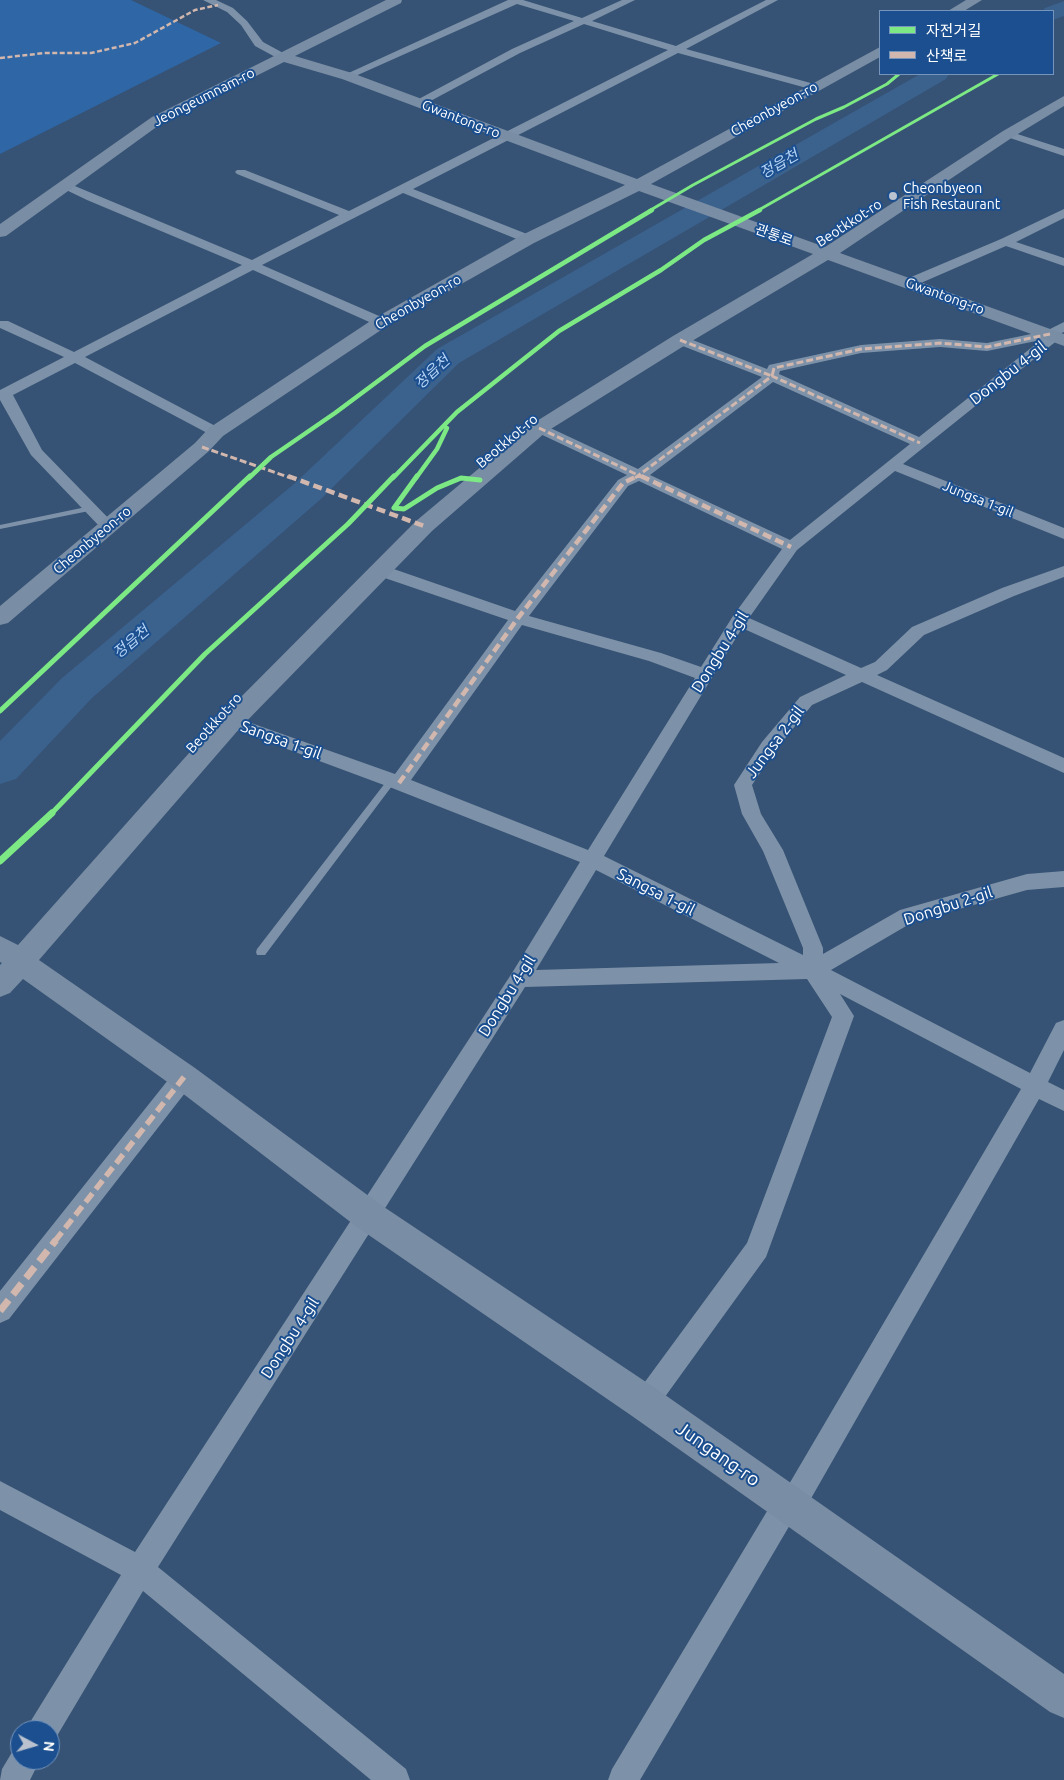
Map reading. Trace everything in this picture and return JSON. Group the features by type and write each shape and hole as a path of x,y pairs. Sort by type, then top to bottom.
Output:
{"street":[{"path":"208,0 230,10 244,23 259,44 283,57"},
{"name":"Jeongeumnam-ro","path":"0,232 157,120 396,0"},
{"path":"419,103 516,51 630,0"},
{"path":"108,526 36,452 2,395 349,215 403,190 773,0"},
{"path":"957,10 976,0"},
{"path":"346,76 515,1 676,49 814,87"},
{"name":"Cheonbyeon-ro","path":"0,618 202,447 216,432 381,322 528,239 638,185 879,52"},
{"name":"Gwantong-ro","path":"283,57 346,76 638,185"},
{"name":"Beotkkot-ro","path":"0,985 11,954 231,722 424,526 539,428 680,340 826,254 1008,134 1064,100"},
{"path":"1008,134 1064,153"},
{"path":"241,172 349,215"},
{"name":"관통로","path":"638,185 826,254"},
{"path":"66,186 381,322"},
{"path":"403,190 528,239"},
{"path":"909,284 1006,242 1064,213"},
{"path":"1006,242 1064,262"},
{"name":"Gwantong-ro","path":"826,254 1058,334"},
{"path":"2,324 74,357 216,432"},
{"path":"395,782 518,618 623,483 640,475 772,376 774,368 808,359 861,349 940,343 987,347 1058,334"},
{"name":"Dongbu 4-gil","path":"49,1720 140,1570 519,979 739,620 791,547 1058,334"},
{"path":"680,340 772,376 920,443"},
{"path":"539,428 791,547"},
{"name":"Jungsa 1-gil","path":"892,465 1064,534"},
{"path":"379,570 518,618 647,655 705,675"},
{"name":"Jungsa 2-gil","path":"813,970 813,948 773,850 752,814 743,786 768,747 806,701 881,666 918,631 1064,570"},
{"path":"739,620 1064,766"},
{"name":"Sangsa 1-gil","path":"231,722 395,782 592,859 813,970 1064,1101"},
{"name":"Dongbu 2-gil","path":"813,970 907,916 1027,882 1064,879"},
{"name":"Jungang-ro","path":"11,954 184,1078 368,1216 645,1403 1064,1698"},
{"path":"519,979 813,970 843,1016 757,1249 645,1403"},
{"path":"623,1780 789,1505 1035,1085 1064,1029"},
{"path":"0,1310 184,1078"},
{"path":"0,1495 140,1570 395,1780"}],"lane":[{"path":"0,527 91,508"},
{"path":"261,952 395,782"}],"shaded area":[{"path":"0,0 131,0 221,43 0,154"}],"waterway":[{"name":"정읍천","path":"1054,13 1064,8"},
{"name":"정읍천","path":"0,768 77,688 308,491 448,356 935,75"}],"marked path":[{"path":"0,58 45,53 91,53 135,43 195,10 218,5"},
{"path":"680,340 772,376 774,368 861,349 940,343 987,347 1050,334"},
{"path":"399,783 518,618 623,483 640,475 772,376 920,443"},
{"path":"539,428 791,547"},
{"path":"202,447 232,456 424,526"},
{"path":"0,1311 184,1077"}],"cycle path":[{"path":"0,711 271,457 335,413 425,346 693,185 816,119 844,107 887,84 898,75"},
{"path":"0,861 66,800 205,654 348,524 457,412 559,331 661,270 704,240 791,193 996,75"},
{"path":"447,428 437,449 394,508 404,509 437,488 461,478 480,480"}],"place":[{"name":"Cheonbyeon Fish Restaurant","path":"893,196"}]}
